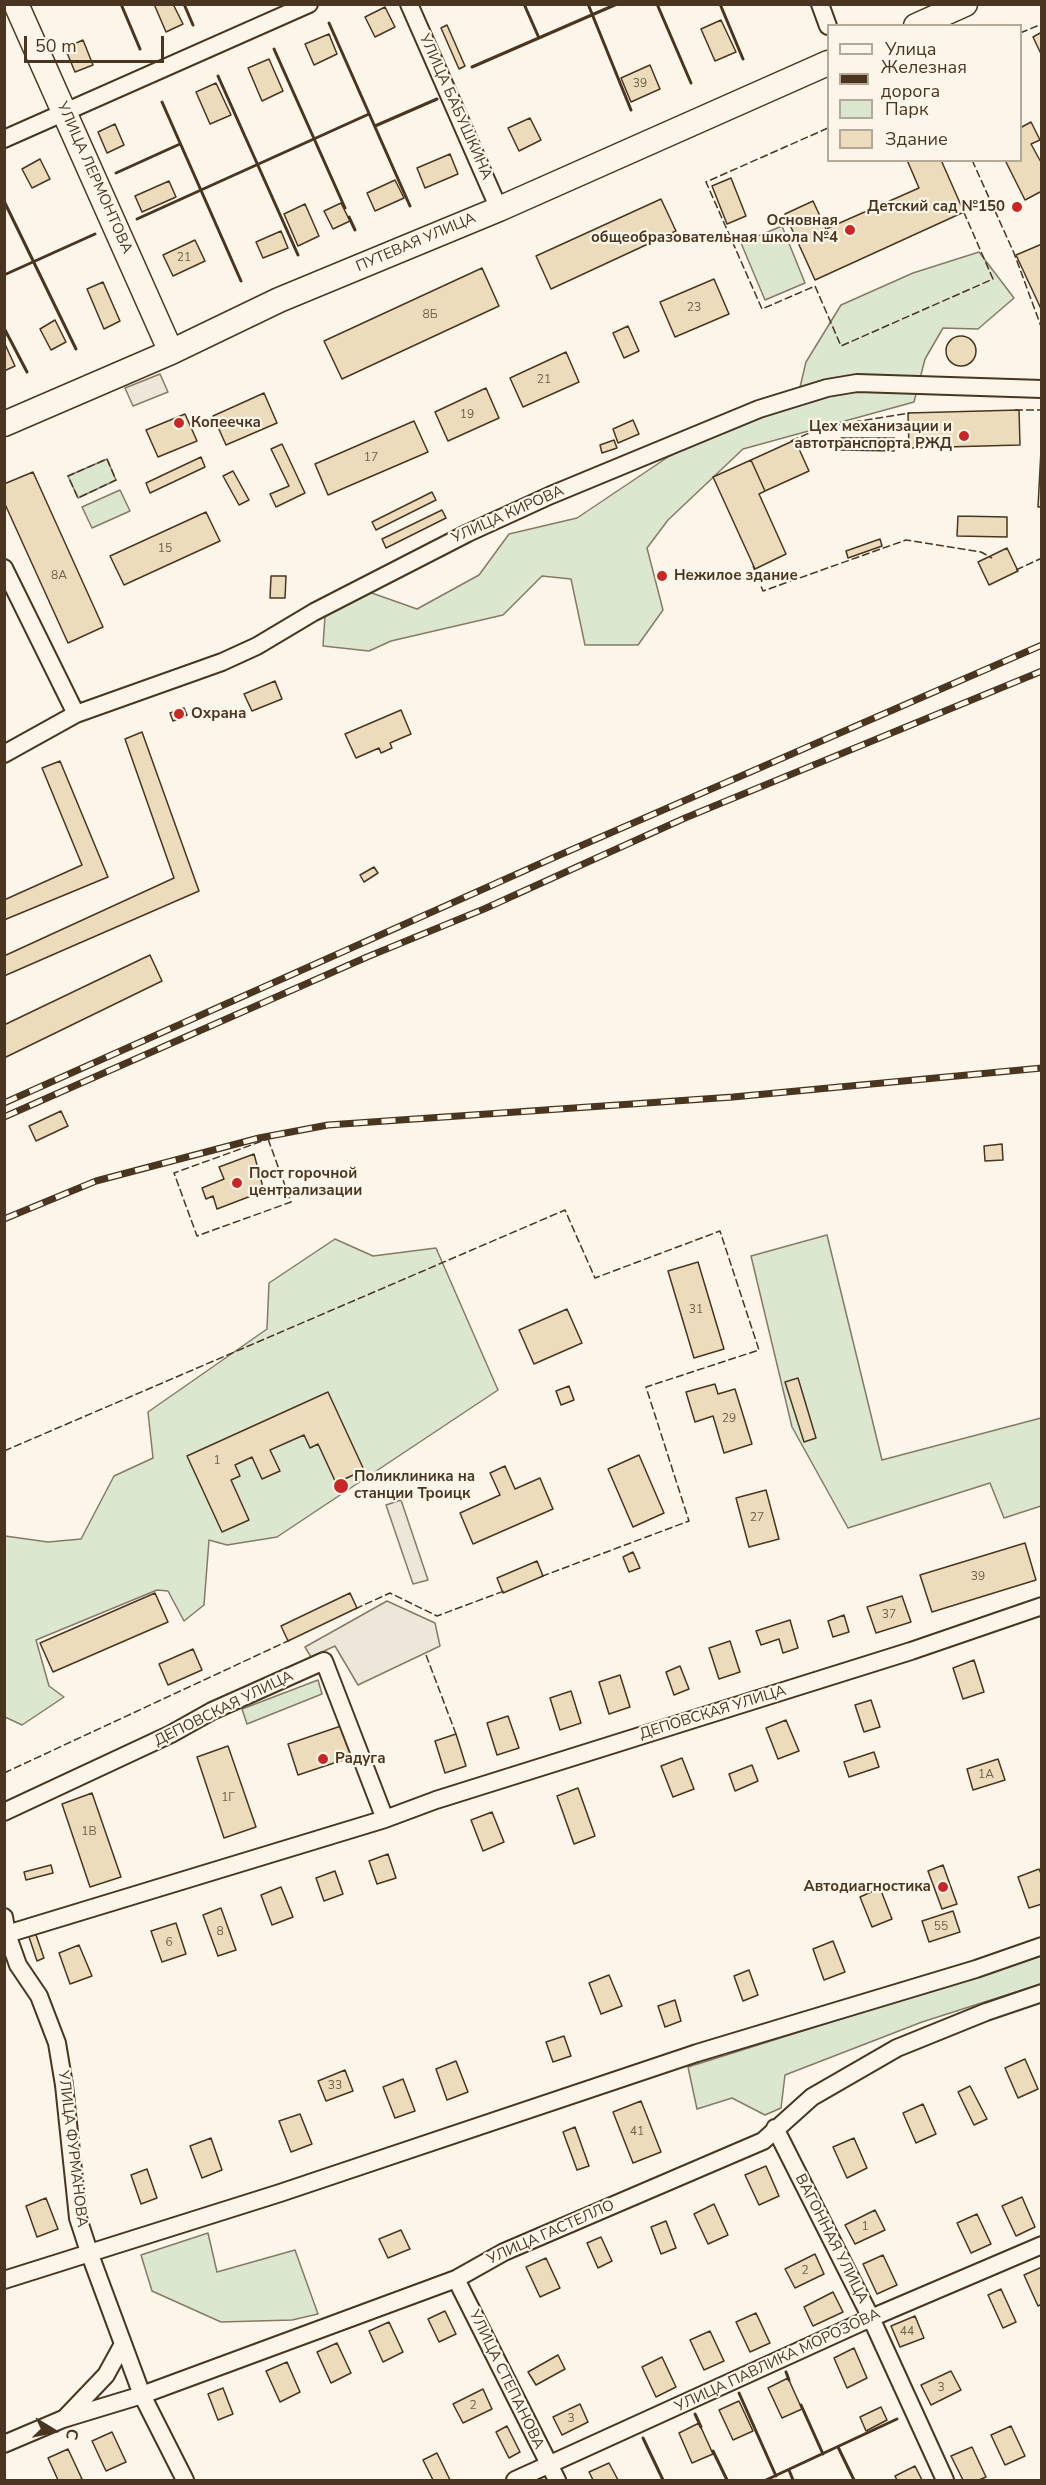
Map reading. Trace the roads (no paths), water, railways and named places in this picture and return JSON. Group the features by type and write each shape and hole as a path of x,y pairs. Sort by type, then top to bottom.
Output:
{"street":[{"name":"УЛИЦА ЛЕРМОНТОВА","path":"16,4 171,352"},
{"path":"4,139 309,4"},
{"name":"УЛИЦА БАБУШКИНА","path":"409,4 499,209"},
{"path":"820,4 827,24"},
{"path":"920,24 965,4"},
{"name":"ПУТЕВАЯ УЛИЦА","path":"4,424 171,352 279,300 499,209 827,63"},
{"name":"УЛИЦА КИРОВА","path":"4,754 76,714 222,662 257,646 314,612 448,542 532,503 759,409 827,388 857,383 1041,389"},
{"path":"4,568 76,714"},
{"name":"ДЕПОВСКАЯ УЛИЦА","path":"6,1926 385,1819 436,1800 911,1651 1041,1606"},
{"name":"ДЕПОВСКАЯ УЛИЦА","path":"4,1812 171,1734 212,1711 324,1662 385,1819"},
{"name":"УЛИЦА ФУРМАНОВА","path":"6,1926 18,1965 39,1996 57,2043 64,2085 78,2218 142,2395 185,2481"},
{"path":"4,2280 324,2178 697,2053 976,1969 1041,1946"},
{"name":"УЛИЦА ГАСТЕЛЛО","path":"4,2444 63,2419 142,2395 456,2279 504,2252 763,2141 812,2097 897,2048 986,2012 1041,1993"},
{"name":"ВАГОННАЯ УЛИЦА","path":"775,2128 871,2318 945,2481"},
{"name":"УЛИЦА ПАВЛИКА МОРОЗОВА","path":"515,2481 553,2473 871,2318 1041,2245"},
{"name":"УЛИЦА СТЕПАНОВА","path":"456,2279 553,2473"},
{"path":"63,2419 106,2375 123,2344"}],"railway":[{"path":"4,1103 555,857 1042,645"},
{"path":"4,1117 367,957 484,909 685,818 1042,671"},
{"path":"4,1219 96,1181 259,1138 328,1125 733,1097 1042,1068"}],"place":[{"name":"Детский сад №150","path":"1017,207"},
{"name":"Основная общеобразовательная школа №4","path":"850,230"},
{"name":"Копеечка","path":"179,423"},
{"name":"Цех механизации и автотранспорта РЖД","path":"964,436"},
{"name":"Нежилое здание","path":"662,576"},
{"name":"Охрана","path":"179,714"},
{"name":"Пост горочной централизации","path":"237,1183"},
{"name":"Поликлиника на станции Троицк","path":"341,1486"},
{"name":"Радуга","path":"323,1759"},
{"name":"Автодиагностика","path":"943,1887"}]}
